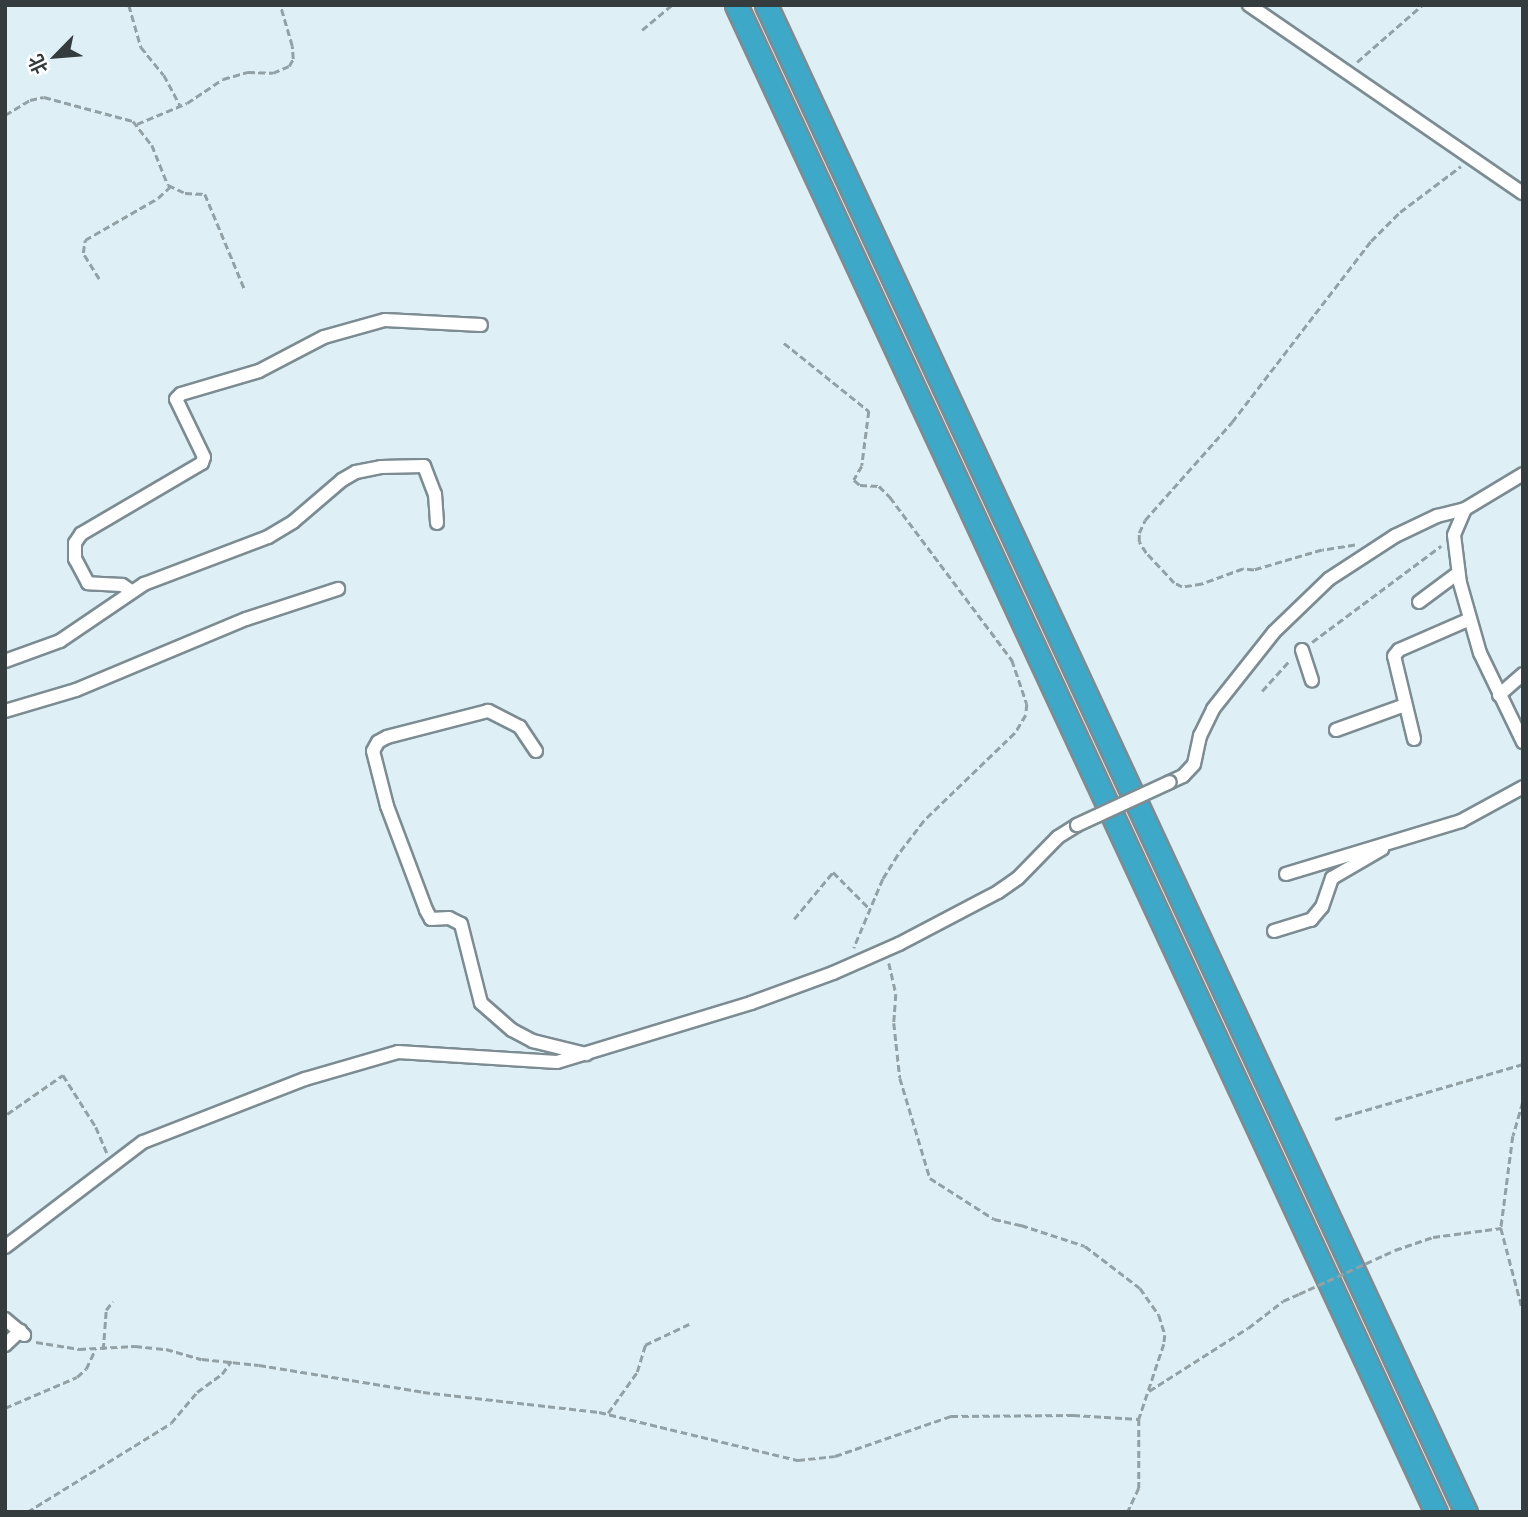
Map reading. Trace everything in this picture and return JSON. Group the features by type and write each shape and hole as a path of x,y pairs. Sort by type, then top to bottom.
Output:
{"highway":[{"path":"736,5 1436,1512"},
{"path":"766,5 1466,1512"}],"street":[{"path":"1249,5 1523,193"},
{"path":"131,592 122,585 88,583 75,559 75,543 82,534 202,463 202,452 176,400 181,394 259,371 324,337 385,320 481,325"},
{"path":"5,661 60,641 131,592 166,574 268,537 293,522 342,480 356,472 381,467 424,466 435,494 437,523"},
{"path":"5,1247 144,1142 305,1079 387,1054 557,1062 751,1003 889,949 998,892 1027,869 1058,837 1077,825 1189,772 1196,759 1202,729 1213,709 1274,632 1329,579 1421,522 1465,509 1523,474"},
{"path":"1465,509 1454,535 1458,573 1480,653 1523,742"},
{"path":"1419,602 1458,573"},
{"path":"5,711 76,690 246,619 338,589"},
{"path":"1414,739 1394,656 1399,650 1470,619"},
{"path":"1301,650 1311,680"},
{"path":"1499,695 1523,674"},
{"path":"1336,730 1405,705"},
{"path":"537,751 520,727 488,710 387,737 378,742 373,751 387,806 426,910 432,919 449,918 461,924 481,1003 512,1030 533,1041 586,1054"},
{"path":"1286,874 1461,821 1523,787"},
{"path":"1274,931 1311,920 1322,908 1332,878 1391,843"},
{"path":"5,1318 22,1333 5,1345"}],"path":[{"path":"129,5 141,47 164,75 180,105"},
{"path":"137,124 180,105 223,79 248,72 273,74 289,66 293,60 292,46 281,5"},
{"path":"642,30 672,5"},
{"path":"1347,72 1422,5"},
{"path":"5,115 30,100 44,97 137,124 152,145 170,187 185,193 196,191 205,194 245,290"},
{"path":"1372,550 1365,544 1322,550 1254,570 1242,569 1202,584 1182,587 1174,583 1146,553 1139,542 1139,533 1145,520 1232,422 1371,241 1400,212 1472,156"},
{"path":"99,279 83,253 85,240 158,198 170,187"},
{"path":"784,343 869,411 862,466 854,480 860,485 878,486 890,497 1012,660 1027,704 1026,715 1015,733 924,821 883,879 847,967"},
{"path":"1262,691 1301,650 1454,535"},
{"path":"794,919 833,872 870,909"},
{"path":"889,949 896,994 894,1044 900,1078 926,1172 946,1191 994,1219 1085,1246 1140,1288 1159,1315 1165,1335 1139,1419 1139,1488 1128,1512"},
{"path":"1335,1119 1523,1065"},
{"path":"7,1114 63,1075 96,1127 113,1166"},
{"path":"1523,1102 1513,1136 1501,1228 1523,1311"},
{"path":"1148,1392 1248,1328 1283,1301 1395,1250 1433,1237 1501,1228"},
{"path":"103,1350 104,1317 113,1301"},
{"path":"608,1413 637,1372 645,1345 689,1324"},
{"path":"22,1333 38,1342 95,1350 135,1346 423,1392 608,1413 798,1460 835,1456 951,1416 1073,1415 1139,1419"},
{"path":"5,1408 76,1377 86,1369 95,1350"},
{"path":"27,1512 171,1423 197,1392 222,1374 230,1362"}]}
